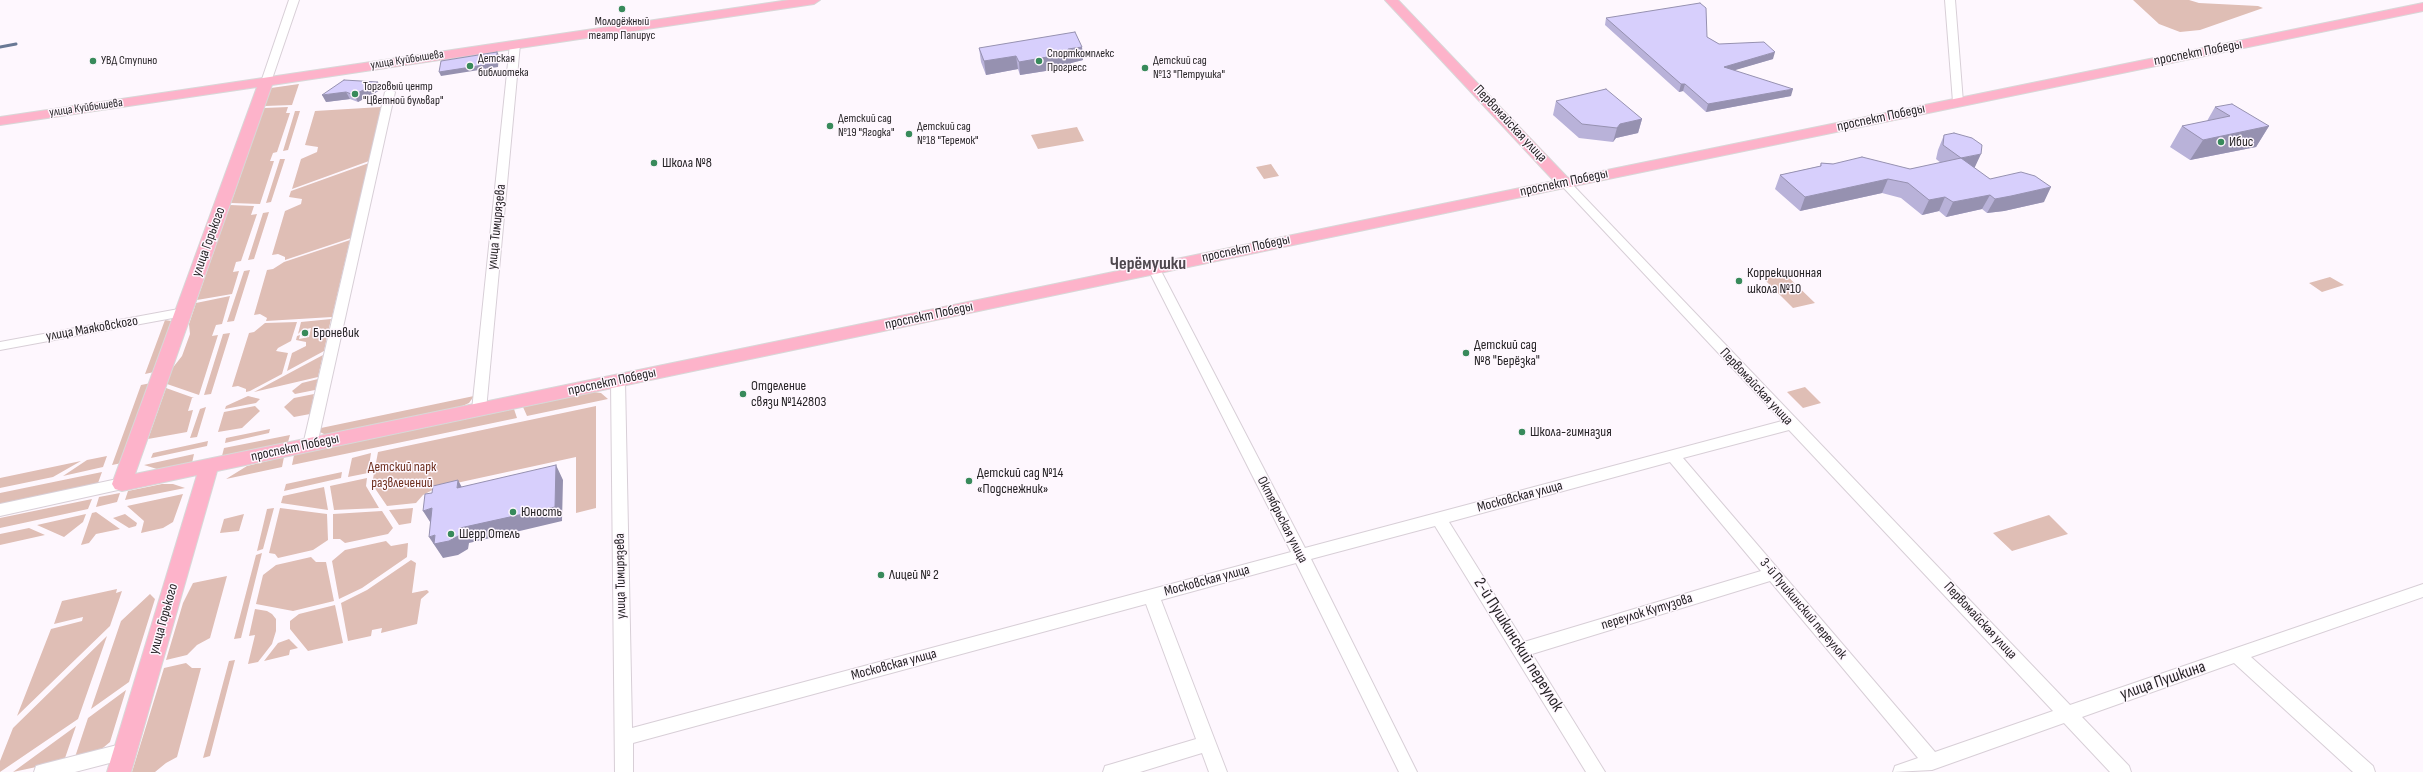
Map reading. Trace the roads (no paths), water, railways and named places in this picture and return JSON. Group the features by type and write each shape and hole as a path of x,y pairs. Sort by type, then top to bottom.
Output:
{"main road":[{"name":"улица Куйбышева","path":"0,121 814,0"},
{"name":"Первомайская улица","path":"1391,0 1565,183"},
{"name":"проспект Победы","path":"122,484 209,466 311,440 479,410 1565,183 2423,7"},
{"name":"улица Горького","path":"122,484 266,82"},
{"name":"улица Горького","path":"118,772 209,466"}],"street":[{"name":"улица Горького","path":"266,82 294,0"},
{"path":"1950,0 1958,102"},
{"name":"улица Тимирязева","path":"479,410 515,44"},
{"path":"311,440 390,92"},
{"name":"Первомайская улица","path":"1565,183 1791,424 2122,772"},
{"name":"Октябрьская улица","path":"1154,269 1408,772"},
{"name":"улица Маяковского","path":"0,346 184,312"},
{"name":"улица Тимирязева","path":"618,381 624,772"},
{"name":"Московская улица","path":"623,738 1791,424"},
{"name":"3-й Пушкинский переулок","path":"1673,456 1932,762"},
{"name":"проспект Победы","path":"0,510 122,484"},
{"name":"2-й Пушкинский переулок","path":"1440,519 1596,772"},
{"name":"переулок Кутузова","path":"1521,650 1773,574"},
{"name":"улица Пушкина","path":"1902,772 2423,590"},
{"path":"1151,596 1218,772"},
{"path":"2236,655 2366,772"},
{"path":"1112,772 1207,744"},
{"path":"43,772 124,751"}],"waterway":[{"path":"0,47 16,44"}],"place":[{"name":"Молодёжный театр Папирус","path":"622,9"},
{"name":"УВД Ступино","path":"93,61"},
{"name":"Спорткомплекс Прогресс","path":"1039,61"},
{"name":"Детская библиотека","path":"470,66"},
{"name":"Детский сад №13 \"Петрушка\"","path":"1145,68"},
{"name":"Торговый центр \"Цветной бульвар\"","path":"355,94"},
{"name":"Детский сад №19 \"Ягодка\"","path":"830,126"},
{"name":"Детский сад №18 \"Теремок\"","path":"909,134"},
{"name":"Ибис","path":"2221,142"},
{"name":"Школа №8","path":"654,163"},
{"name":"Коррекционная школа №10","path":"1739,281"},
{"name":"Броневик","path":"305,333"},
{"name":"Детский сад №8 \"Берёзка\"","path":"1466,353"},
{"name":"Отделение связи №142803","path":"743,394"},
{"name":"Школа-гимназия","path":"1522,432"},
{"name":"Детский сад №14 «Подснежник»","path":"969,481"},
{"name":"Юность","path":"513,512"},
{"name":"Шерр Отель","path":"451,534"},
{"name":"Лицей № 2","path":"881,575"}],"district":[{"name":"Черёмушки","path":"1148,264"}],"park label":[{"name":"Детский парк развлечений","path":"402,476"}]}
